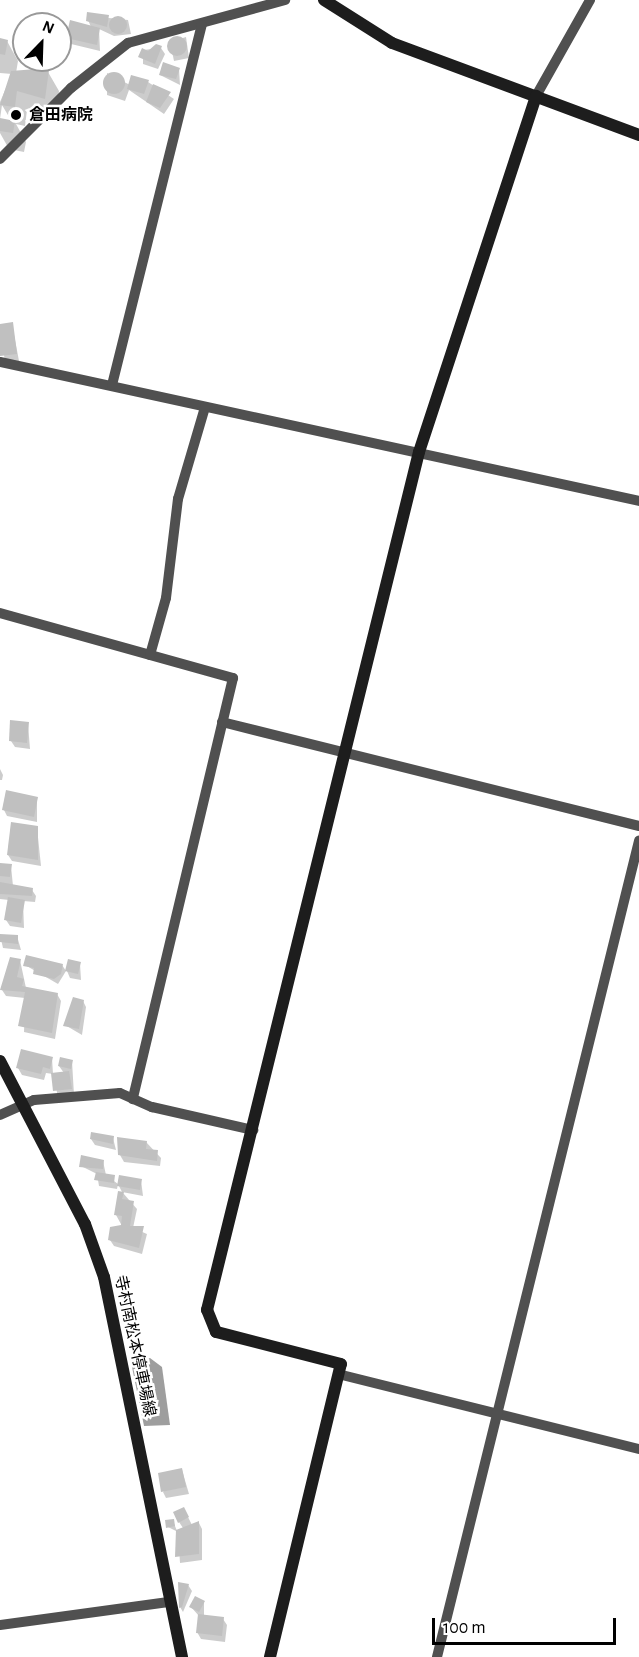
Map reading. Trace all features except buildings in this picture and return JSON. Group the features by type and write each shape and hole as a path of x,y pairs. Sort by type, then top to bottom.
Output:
{"street":[{"path":"0,159 71,88 128,43 202,25 285,0"},
{"path":"324,0 392,43 639,135"},
{"path":"270,1657 341,1364 216,1332 207,1310 419,452 536,96 590,0"},
{"path":"112,385 202,25"},
{"path":"0,362 639,501"},
{"path":"150,655 166,598 178,499 205,407"},
{"path":"0,613 233,678 134,1099"},
{"path":"222,722 639,826"},
{"path":"437,1657 639,841"},
{"name":"寺村南松本停車場線","path":"0,1061 21,1107 85,1224 104,1277 168,1602 182,1657"},
{"path":"0,1115 34,1100 99,1094 134,1099 253,1130"},
{"path":"339,1374 639,1449"},
{"path":"0,1625 168,1602"}],"shaded area":[{"path":"150,1358 162,1367 170,1425 144,1426 131,1362"}],"place":[{"name":"倉田病院","path":"16,115"}]}
